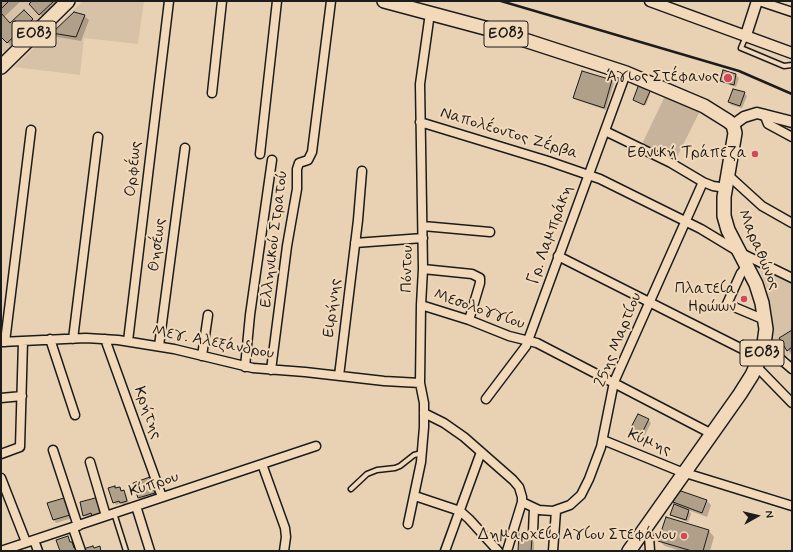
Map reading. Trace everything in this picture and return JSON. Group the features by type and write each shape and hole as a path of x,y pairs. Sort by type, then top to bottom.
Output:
{"main road":[{"name":"ΕΟ83","path":"3,62 68,1"},
{"name":"ΕΟ83","path":"384,1 500,32 626,72 704,106 733,125"},
{"name":"Μαραθώνος","path":"629,551 743,389 760,357 765,336 765,320 759,292 728,230 724,216 723,206 735,133 733,125"}],"street":[{"name":"Ορφέως","path":"128,341 169,1"},
{"path":"212,93 222,1"},
{"path":"260,154 277,1"},
{"name":"Ελληνικού Στρατού","path":"271,370 287,246 297,189 297,170 299,163 308,160 312,152 331,1"},
{"path":"650,1 792,52"},
{"path":"746,35 758,1 792,12"},
{"name":"Πόντου","path":"408,524 415,496 422,453 424,413 424,403 420,383 423,226 420,84 430,13"},
{"name":"Γρ. Λαμπράκη","path":"486,399 523,350 528,341 626,72"},
{"path":"733,125 741,118 757,113 792,122"},
{"path":"764,114 768,124 792,137"},
{"name":"Ναπολέοντος Ζέρβα","path":"420,122 588,174 709,233 739,252 792,278"},
{"path":"3,342 31,130"},
{"path":"605,131 651,153 704,182 713,186 726,188"},
{"path":"73,339 98,137"},
{"name":"Θησέως","path":"159,346 185,148"},
{"path":"245,367 249,321 272,160"},
{"name":"Ειρήνης","path":"339,376 346,329 362,171"},
{"path":"728,175 762,206 792,223"},
{"name":"25ης Μαρτίου","path":"556,511 570,504 580,495 589,479 598,458 603,440 614,382 685,221 704,182"},
{"path":"423,226 490,232"},
{"path":"355,243 423,238"},
{"path":"558,256 760,357 792,402"},
{"path":"747,266 741,273 727,304 765,320"},
{"path":"423,269 472,274 480,278 480,283 468,320"},
{"name":"Μεσολογγίου","path":"421,305 468,320 509,336 537,343 712,434"},
{"path":"202,356 208,315"},
{"name":"Μεγ. Αλεξάνδρου","path":"3,342 50,339 105,339 128,341 159,346 245,367 384,381 420,383"},
{"path":"50,339 75,415"},
{"name":"Κρήτης","path":"105,339 162,497"},
{"path":"1,454 20,447 23,341"},
{"path":"760,357 776,354 792,369"},
{"path":"1,398 22,396"},
{"path":"424,413 460,433 517,484 522,495 522,502 507,551"},
{"name":"Κύμης","path":"603,440 661,467 684,472 792,506"},
{"name":"Κύπρου","path":"1,551 11,549 30,541 316,446"},
{"path":"53,450 81,551"},
{"path":"445,551 480,452"},
{"path":"90,462 110,514"},
{"path":"262,464 284,524 286,537 284,551"},
{"path":"1,478 30,541 38,551"},
{"path":"415,496 460,511 498,551"},
{"path":"522,502 544,511 556,511 553,551"},
{"path":"136,506 150,551"},
{"path":"533,532 534,508"},
{"path":"644,528 649,536 650,551"}],"lane":[{"path":"746,35 741,48 784,66 792,65"},
{"path":"351,489 367,474 377,470 395,468 414,455 422,453"},
{"path":"110,514 126,551"}],"shaded area":[{"path":"1,1 63,1 6,54 1,50"},
{"path":"83,1 144,1 138,44 84,38 80,75 14,67"},
{"path":"666,94 700,111 675,161 642,144"},
{"path":"761,265 792,280 792,353 784,359 770,347 773,332 772,317 767,290 759,267"}],"building":[{"path":"1,1 9,1 1,9"},
{"path":"32,1 54,1 39,15 29,4"},
{"path":"24,10 33,19 7,43 1,37 1,13 10,23"},
{"path":"74,12 85,15 76,37 52,33"},
{"path":"723,70 736,74 734,85 720,81"},
{"path":"582,71 612,80 604,108 573,98"},
{"path":"639,84 651,89 644,105 633,100"},
{"path":"733,89 745,92 740,106 728,102"},
{"path":"792,330 792,347 787,351 779,338"},
{"path":"638,414 649,419 640,437 629,431"},
{"path":"150,477 155,493 138,498 133,483"},
{"path":"115,486 115,488 120,487 121,491 124,490 127,501 113,503 108,488"},
{"path":"678,490 707,500 702,513 673,502"},
{"path":"99,497 103,514 92,517 91,513 83,516 80,502"},
{"path":"64,498 70,515 53,520 47,503"},
{"path":"674,504 689,510 686,520 670,515"},
{"name":"Δημαρχείο Αγίου Στεφάνου","path":"666,517 709,530 703,551 692,551 658,541"},
{"path":"519,534 527,534 527,538 532,539 531,551 518,551"},
{"path":"68,536 70,542 72,542 74,548 76,547 77,551 60,551 56,540"},
{"path":"93,546 94,548 100,546 101,551 84,551 83,549"}],"railway":[{"path":"501,1 739,71 792,94"}],"place":[{"name":"Άγιος Στέφανος","path":"728,78"},
{"name":"Εθνική Τράπεζα","path":"755,154"},
{"name":"Πλατεία Ηρώων","path":"744,299"},
{"name":"Δημαρχείο Αγίου Στεφάνου","path":"684,536"}]}
